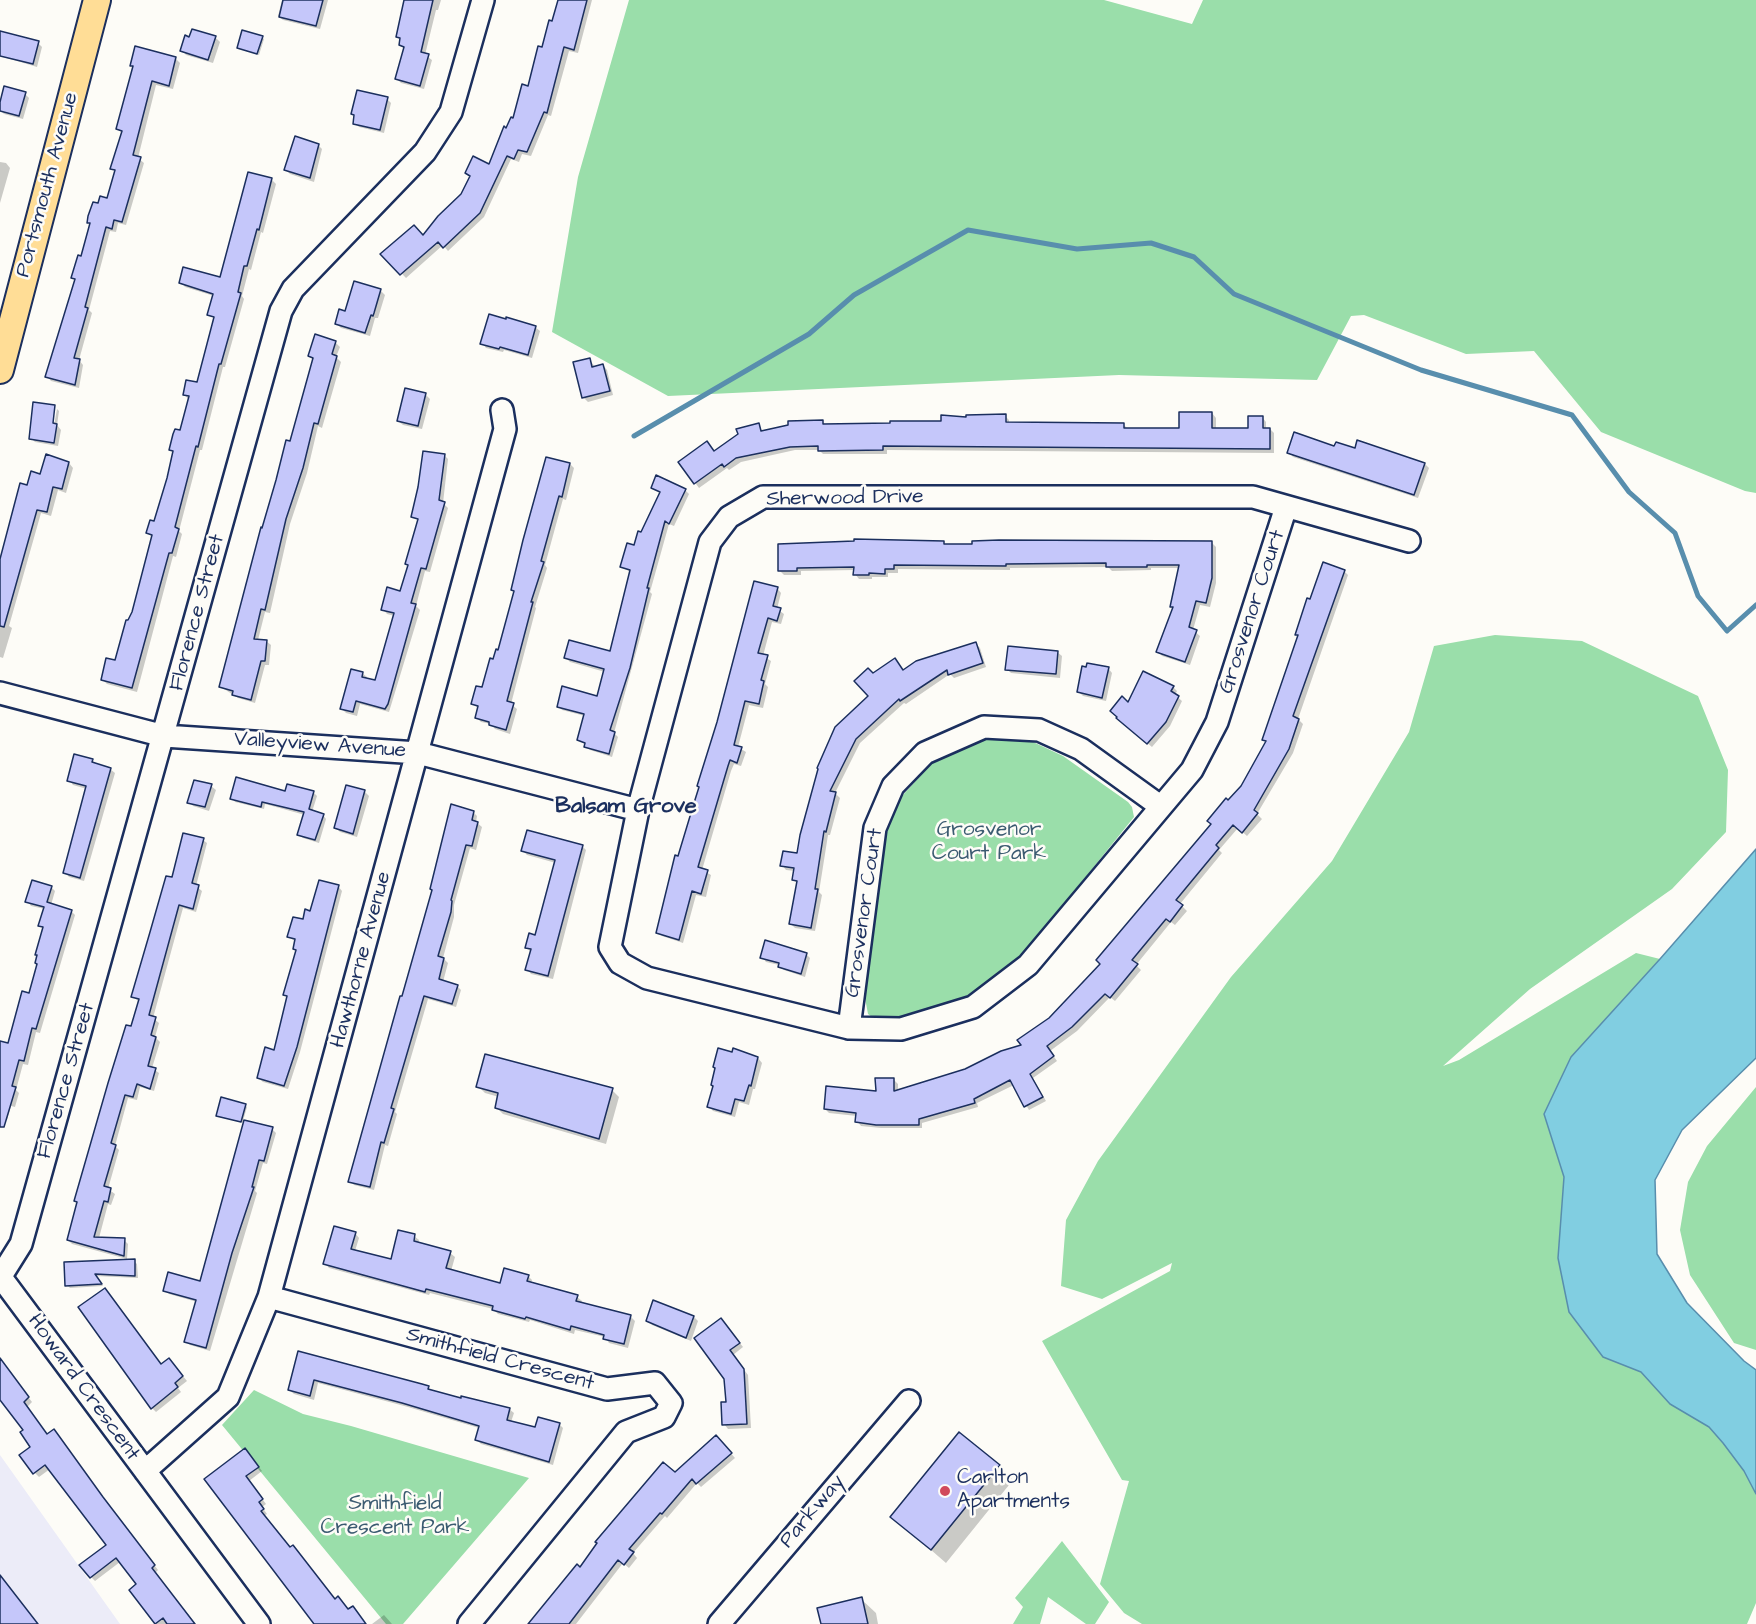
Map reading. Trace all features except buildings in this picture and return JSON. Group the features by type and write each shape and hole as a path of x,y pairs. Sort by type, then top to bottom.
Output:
{"main road":[{"name":"Portsmouth Avenue","path":"0,370 95,0"}],"street":[{"name":"Florence Street","path":"0,1276 21,1244 282,310 293,289 425,152 451,112 483,0"},
{"name":"Hawthorne Avenue","path":"145,1471 228,1397 269,1297 505,429 502,410"},
{"name":"Sherwood Drive","path":"610,947 638,810 710,543 729,517 763,497 1253,497 1409,542"},
{"name":"Grosvenor Court","path":"610,947 620,963 647,978 849,1028 901,1029 973,1007 1028,965 1192,770 1217,722 1286,507"},
{"name":"Valleyview Avenue","path":"0,693 164,736 418,753 638,810"},
{"name":"Grosvenor Court","path":"849,1028 875,828 893,786 925,753 984,727 1039,730 1081,749 1160,806"},
{"name":"Howard Crescent","path":"0,1276 145,1471"},
{"name":"Smithfield Crescent","path":"269,1297 607,1389 655,1383 671,1403 664,1417 626,1432 469,1624"},
{"name":"Parkway","path":"719,1624 909,1401"},
{"path":"145,1471 259,1624"}],"shaded area":[{"path":"0,1455 120,1624 0,1624"}],"green space":[{"path":"629,0 1104,0 1192,24 1203,0 1756,0 1756,493 1745,491 1601,432 1534,351 1466,354 1364,315 1351,316 1317,380 1119,375 668,396 552,332 578,177"},
{"path":"1495,635 1582,641 1698,696 1728,770 1726,832 1672,889 1530,989 1443,1066 1459,1060 1636,953 1660,959 1571,1057 1544,1114 1564,1177 1558,1258 1603,1357 1641,1372 1670,1404 1709,1427 1744,1471 1756,1494 1756,1603 1747,1624 1142,1624 1124,1613 1100,1584 1129,1481 1122,1480 1042,1341 1170,1271 1172,1263 1102,1299 1061,1286 1066,1220 1098,1161 1231,977 1332,861 1409,732 1434,646"},
{"name":"Grosvenor Court Park","path":"982,738 1031,741 1063,756 1128,802 1132,807 1134,817 1013,967 981,991 945,1009 914,1018 876,1020 868,1014 865,998 882,849 892,815 902,796 931,764 946,753"},
{"path":"1756,1087 1756,1350 1734,1343 1690,1275 1680,1230 1688,1182 1707,1146"},
{"name":"Smithfield Crescent Park","path":"254,1390 303,1414 529,1478 403,1624 386,1624 222,1425"},
{"path":"1062,1541 1109,1602 1095,1624 1086,1624 1048,1597 1040,1624 1013,1624 1023,1607 1015,1598"}],"water":[{"path":"1756,849 1756,1058 1682,1130 1655,1180 1657,1254 1687,1303 1744,1361 1756,1370 1756,1494 1744,1471 1709,1427 1670,1404 1641,1372 1603,1357 1569,1312 1558,1258 1564,1177 1544,1114 1571,1057"}],"waterway":[{"path":"634,436 809,334 854,295 968,230 1077,249 1151,243 1194,257 1234,294 1421,370 1572,415 1629,492 1675,533 1698,596 1727,631 1756,605"}],"place":[{"name":"Carlton Apartments","path":"945,1491"}],"district":[{"name":"Balsam Grove","path":"626,807"}]}
